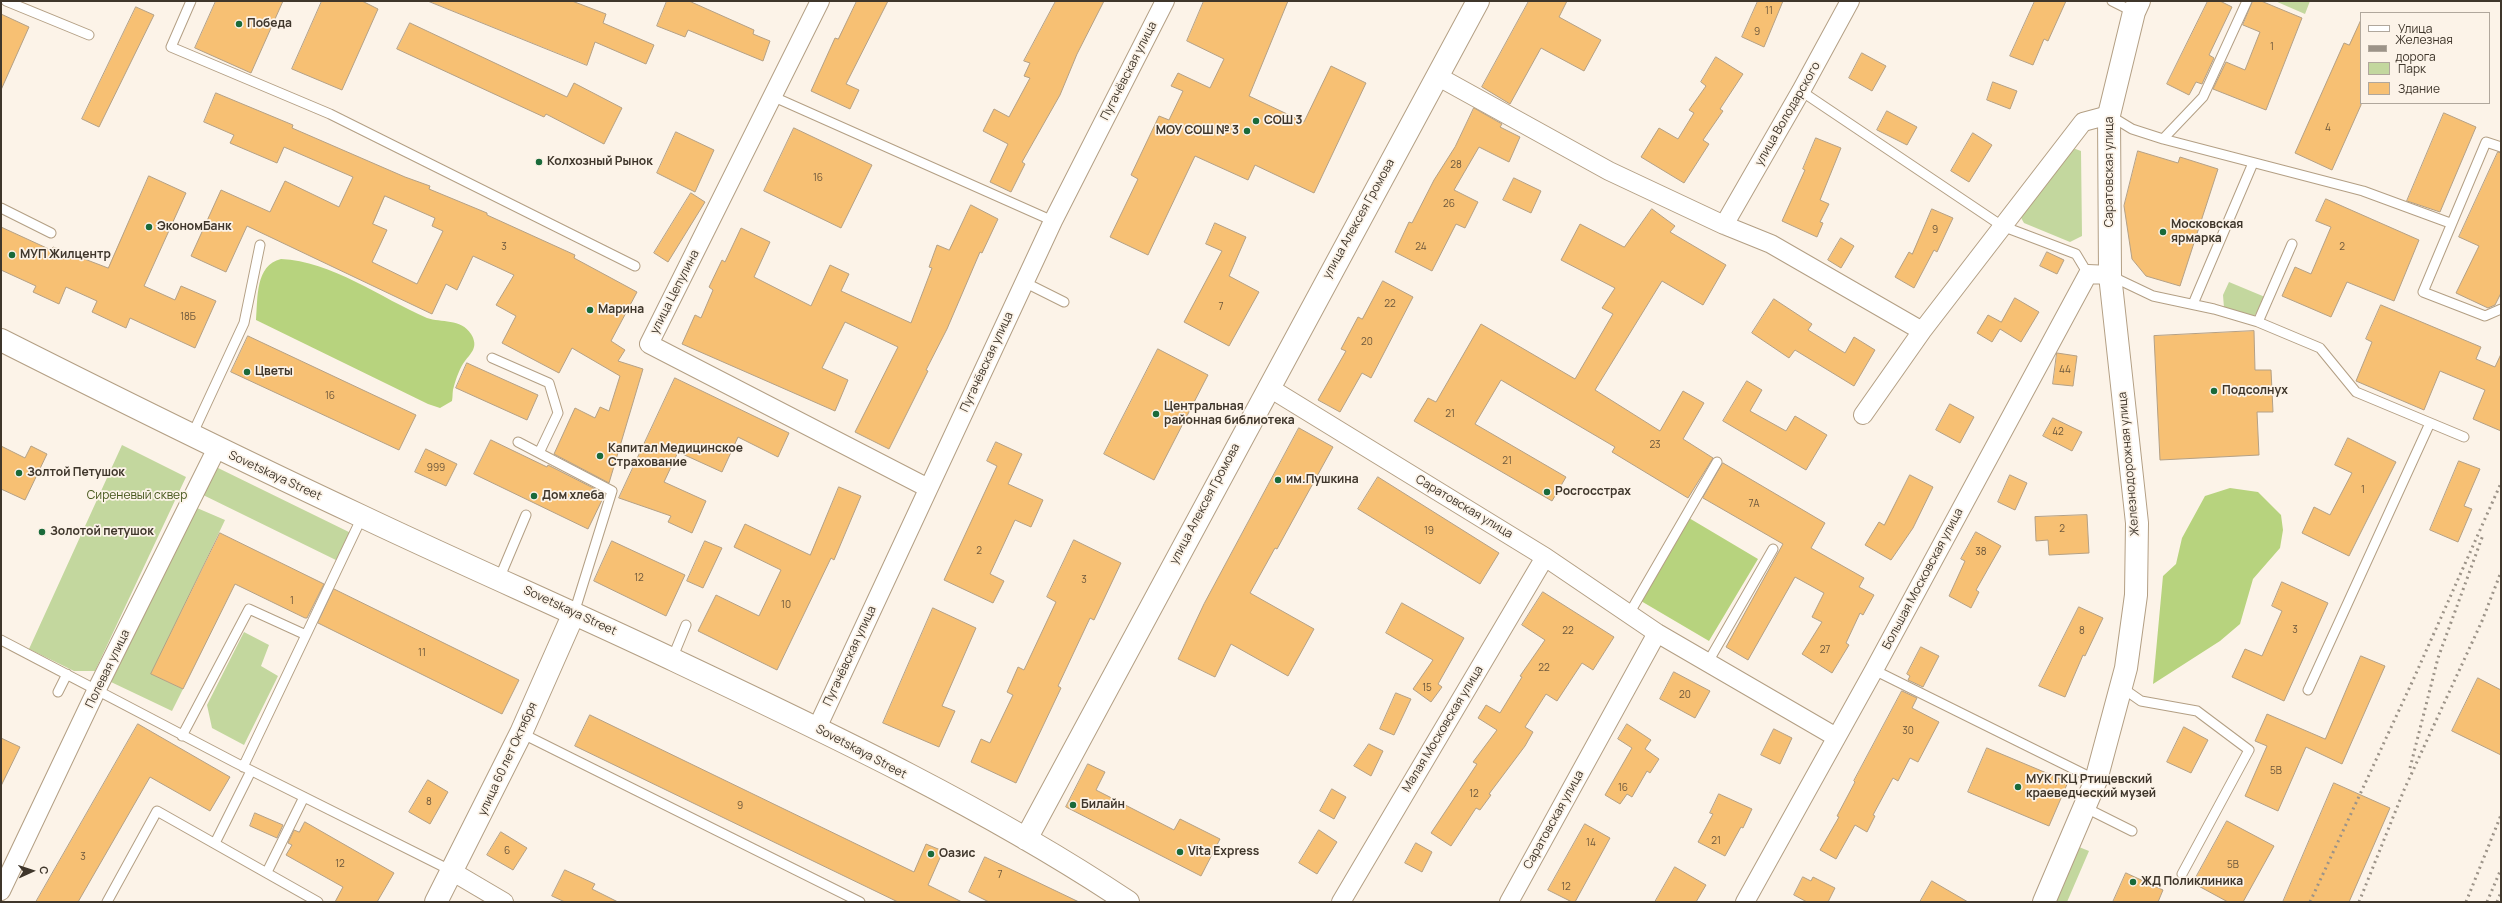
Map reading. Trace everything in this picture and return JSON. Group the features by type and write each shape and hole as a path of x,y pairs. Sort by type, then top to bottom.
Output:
{"street":[{"name":"улица Цепулина","path":"820,1 774,97 649,344 928,488"},
{"name":"Пугачёвская улица","path":"817,728 1052,221 1165,1"},
{"name":"улица Алексея Громова","path":"1026,839 1268,387 1478,1"},
{"name":"улица Володарского","path":"1724,225 1801,91 1850,1"},
{"name":"Саратовская улица","path":"2110,275 2109,115 2136,7"},
{"path":"1437,76 1610,171 1724,225 1771,244 1922,330"},
{"path":"1863,415 1922,330 2083,122 2109,115"},
{"path":"2088,274 2110,275"},
{"name":"Большая Московская улица","path":"1745,902 1874,670 2088,274"},
{"name":"Железнодорожная улица","path":"2044,902 2096,780 2126,668 2136,595 2137,524 2110,275"},
{"name":"Sovetskaya Street","path":"1,340 192,436 362,517 574,613 817,728 1026,839 1128,902"},
{"name":"Саратовская улица","path":"1268,387 1545,557 1657,633 1836,737"},
{"name":"Полевая улица","path":"1,891 217,448"},
{"name":"Малая Московская улица","path":"1341,902 1545,557"},
{"name":"улица 60 лет Октября","path":"436,902 453,872 521,732 574,613"},
{"name":"Саратовская улица","path":"1509,902 1657,633"},
{"path":"453,872 504,902"}],"lane":[{"path":"6,1 89,35"},
{"path":"191,1 171,47 330,114 635,266"},
{"path":"2112,1 2136,7"},
{"path":"2164,139 2203,97 2247,1"},
{"path":"1801,91 2002,226 2076,254 2088,274"},
{"path":"774,97 1052,221"},
{"path":"2109,115 2132,129 2253,163 2363,191 2450,223"},
{"path":"2501,147 2486,142 2450,223 2423,292 2485,316 2501,309"},
{"path":"2193,304 2253,163"},
{"path":"1,208 51,234"},
{"path":"2258,322 2292,244"},
{"path":"192,436 244,323 260,245"},
{"path":"2110,275 2152,296 2193,304 2258,322 2320,348 2356,392 2464,437"},
{"path":"1024,282 1064,302"},
{"path":"492,358 549,383 558,413 539,453"},
{"path":"2308,690 2430,422"},
{"path":"518,442 612,491 574,613"},
{"path":"1629,614 1716,462"},
{"path":"499,579 526,515"},
{"path":"215,843 306,635 362,517"},
{"path":"1708,662 1773,549"},
{"path":"182,736 249,609 306,635"},
{"path":"672,659 686,625"},
{"path":"1,640 98,690 182,736 453,872"},
{"path":"1874,670 2096,780"},
{"path":"58,692 67,674"},
{"path":"2120,687 2141,701 2197,711 2249,750 2182,874"},
{"path":"521,732 860,902"},
{"path":"267,872 304,797"},
{"path":"2084,807 2132,831"},
{"path":"107,902 157,810 318,902"}],"green space":[{"path":"2275,1 2310,1 2305,14"},
{"path":"2070,147 2081,151 2082,236 2070,242 2024,223 2020,216"},
{"path":"281,259 300,261 337,273 427,318 456,323 467,329 471,334 474,346 472,352 458,373 453,388 452,401 440,408 428,404 256,320 258,293 262,275 266,268 273,262"},
{"path":"2229,282 2265,297 2254,317 2224,308 2223,295"},
{"name":"Сиреневый сквер","path":"122,445 186,477 95,671 74,671 29,649"},
{"path":"214,466 355,535 342,563 197,492"},
{"path":"2230,488 2258,492 2281,515 2283,530 2280,548 2253,579 2240,624 2220,641 2153,684 2163,576 2176,564 2182,538 2205,496"},
{"path":"197,508 225,520 152,674 183,689 172,711 111,682"},
{"path":"1689,518 1758,559 1709,641 1641,601"},
{"path":"244,632 269,645 261,666 278,676 244,745 212,728 207,705"},
{"path":"2079,847 2089,851 2067,902 2055,902"}],"building":[{"name":"Победа","path":"216,1 283,1 251,73 195,48"},
{"path":"322,1 362,1 378,9 342,90 292,69"},
{"path":"428,1 572,1 606,14 603,23 654,45 646,64 595,42 587,65"},
{"path":"667,1 689,1 754,30 753,34 770,41 763,61 688,30 685,37 657,26"},
{"path":"857,1 888,1 846,84 859,90 850,109 811,91 835,38 838,39"},
{"path":"1056,1 1104,1 1077,54 1060,95 1022,162 1025,164 1011,192 990,182 1008,144 983,131 994,109 1009,117 1030,78 1024,76 1030,63 1024,61"},
{"name":"МОУ СОШ № 3","path":"1204,1 1288,1 1249,96 1304,122 1331,66 1366,83 1314,193 1255,165 1248,180 1195,156 1148,255 1110,237 1138,179 1131,175 1159,116 1169,120 1183,91 1171,86 1178,73 1210,88 1224,59 1187,41"},
{"path":"1529,1 1567,1 1559,17 1601,40 1584,71 1541,48 1510,104 1482,87"},
{"path":"1758,1 1783,1 1764,47 1742,37"},
{"path":"2035,1 2066,1 2048,41 2044,39 2033,65 2010,56"},
{"path":"2208,1 2220,1 2232,7 2209,55 2214,58 2202,84 2196,82 2189,95 2167,84"},
{"path":"2253,1 2261,1 2302,18 2266,110 2213,89 2226,62 2245,70 2260,32 2243,25"},
{"path":"136,7 154,15 99,127 82,119"},
{"path":"1,14 29,27 1,90"},
{"path":"2360,22 2361,105 2332,170 2295,153 2344,43 2349,45"},
{"path":"410,23 567,97 574,83 622,108 604,144 546,114 544,117 397,49"},
{"path":"1862,53 1886,66 1872,91 1849,78"},
{"path":"1716,57 1743,74 1720,109 1723,111 1703,140 1709,144 1684,183 1641,157 1659,128 1678,139 1694,113 1689,110 1706,86 1701,82"},
{"path":"1993,82 2017,91 2010,109 1987,100"},
{"path":"216,93 293,125 292,128 405,177 430,186 429,189 487,213 487,215 575,255 574,258 637,292 611,341 625,350 618,361 643,369 609,483 554,454 575,408 595,418 600,407 609,411 620,376 572,348 559,373 502,343 516,316 496,305 514,275 473,256 457,290 446,284 432,314 247,226 226,272 191,256 221,190 270,212 285,181 339,207 353,177 284,147 277,163 230,143 234,135 204,122","holes":["385,196 435,218 432,226 443,231 417,284 372,262 387,230 373,224"]},
{"path":"1474,108 1502,124 1500,127 1520,137 1509,162 1479,147 1454,190 1478,202 1465,228 1456,224 1432,271 1395,252 1409,222 1412,223 1434,180 1455,147"},
{"path":"1887,111 1917,127 1907,145 1877,130"},
{"path":"2444,113 2476,127 2440,212 2407,201"},
{"path":"794,128 872,165 841,228 764,191"},
{"path":"676,132 714,150 695,192 657,173"},
{"path":"1973,133 1992,145 1969,182 1951,171"},
{"path":"1816,138 1841,148 1820,200 1829,204 1820,222 1823,223 1817,237 1782,221 1805,170 1803,169"},
{"name":"Московская ярмарка","path":"2138,151 2178,163 2180,157 2218,169 2180,286 2146,276 2132,259 2124,206"},
{"path":"2498,152 2501,153 2501,293 2495,305 2488,308 2456,293 2479,246 2459,237"},
{"path":"149,176 186,193 144,286 175,300 181,286 216,301 195,348 130,318 126,328 92,312 97,301 66,287 59,304 33,292 36,286 1,270 1,227 51,250 53,247 108,268"},
{"path":"1514,178 1541,191 1531,213 1503,200"},
{"path":"691,193 705,202 668,262 654,253"},
{"path":"2326,199 2419,240 2394,301 2347,282 2331,317 2282,296 2295,267 2311,274 2331,227 2316,221"},
{"path":"971,205 998,219 982,253 980,252 947,329 926,370 928,371 889,449 855,432 898,347 845,322 822,368 848,380 835,411 682,344 695,315 701,318 713,290 709,287 722,260 725,262 741,228 770,242 754,277 811,306 830,265 849,274 841,291 911,323 932,268 929,267 937,245 949,250"},
{"path":"1652,209 1675,226 1670,232 1726,265 1703,305 1662,281 1595,390 1660,431 1683,391 1704,403 1683,439 1713,458 1688,498 1612,452 1615,447 1501,380 1475,424 1566,477 1552,501 1414,421 1428,398 1436,402 1481,324 1575,379 1613,314 1602,308 1615,288 1561,260 1580,224 1624,247"},
{"path":"1932,209 1953,218 1937,252 1934,250 1914,288 1895,277 1909,252 1912,254"},
{"path":"1215,223 1246,237 1229,276 1259,292 1229,346 1184,322 1222,251 1206,244"},
{"path":"1841,238 1854,246 1841,268 1828,260"},
{"path":"2047,252 2064,260 2057,274 2040,266"},
{"path":"1383,281 1413,297 1371,378 1362,373 1340,412 1318,400 1346,351 1341,349 1358,317 1362,319"},
{"path":"2015,298 2039,312 2021,342 2000,329 1992,342 1977,333 1988,315 2001,322"},
{"path":"1774,299 1812,324 1808,330 1845,353 1854,337 1875,350 1854,386 1795,350 1789,358 1752,333"},
{"path":"2381,305 2481,347 2476,359 2495,367 2501,354 2501,431 2473,419 2485,390 2440,371 2424,410 2356,381 2372,342 2366,339"},
{"name":"Подсолнух","path":"2254,331 2255,370 2271,370 2273,412 2257,412 2259,455 2160,460 2154,336"},
{"path":"248,336 416,415 399,450 231,372"},
{"name":"Центральная районная библиотека","path":"1158,349 1208,375 1154,480 1104,454"},
{"path":"2057,353 2077,356 2073,386 2053,384"},
{"path":"467,363 538,395 527,420 456,388"},
{"path":"675,378 789,433 778,457 738,437 722,472 678,452 664,482 706,501 692,533 668,522 671,516 619,498"},
{"path":"1747,381 1762,390 1750,411 1786,431 1795,416 1827,435 1806,470 1723,421"},
{"path":"1950,404 1974,417 1960,443 1936,430"},
{"path":"2053,418 2082,432 2072,451 2043,436"},
{"path":"1299,428 1333,447 1277,549 1275,548 1250,593 1314,629 1288,676 1231,644 1215,677 1178,659 1204,604"},
{"path":"2348,438 2396,462 2349,556 2302,533 2314,507 2330,515 2352,473 2335,465"},
{"path":"491,440 547,467 548,465 605,494 588,529 474,474"},
{"path":"996,442 1022,454 1008,484 1043,500 1031,527 1015,520 990,574 1004,581 993,603 944,580 997,466 987,461"},
{"name":"Золтой Петушок","path":"1,446 25,458 31,446 47,454 25,500 1,489"},
{"path":"426,449 457,464 446,486 415,472"},
{"path":"2459,461 2480,469 2464,506 2472,509 2458,542 2430,530"},
{"path":"1723,463 1825,523 1811,548 1864,578 1859,587 1874,595 1863,615 1860,613 1846,643 1849,645 1832,673 1802,654 1822,622 1812,617 1824,593 1795,577 1748,660 1726,647 1783,544 1703,498"},
{"path":"1910,475 1933,487 1913,528 1891,560 1865,545 1879,522 1884,525"},
{"path":"2010,475 2027,483 2015,510 1998,502"},
{"path":"1378,477 1499,553 1480,584 1358,509"},
{"path":"839,487 861,496 834,560 831,558 777,670 698,631 716,595 759,616 781,570 734,547 745,524 810,555"},
{"path":"2087,515 2089,553 2049,555 2048,540 2036,541 2035,517"},
{"path":"1976,532 2001,546 1976,590 1979,592 1971,608 1949,596 1965,561 1961,559"},
{"path":"220,533 324,584 307,618 305,618 235,584 183,689 151,674"},
{"path":"1074,540 1121,563 1094,620 1090,618 1058,686 1061,688 1016,783 971,762 981,739 990,743 1013,695 1007,692 1018,667 1024,670 1056,602 1047,597"},
{"path":"612,541 685,575 666,616 594,581"},
{"path":"705,541 722,548 703,588 687,581"},
{"path":"2282,582 2328,603 2284,701 2232,677 2245,649 2262,656 2282,611 2272,606"},
{"path":"334,589 519,680 502,714 318,623"},
{"path":"1543,592 1614,637 1593,670 1582,663 1557,701 1546,694 1525,727 1533,732 1525,746 1489,794 1491,795 1480,810 1476,808 1451,846 1431,833 1477,764 1473,762 1497,730 1478,718 1486,705 1500,713 1522,677 1520,676 1545,640 1522,625"},
{"path":"1402,603 1464,638 1438,684 1442,687 1431,702 1413,689 1433,660 1386,633"},
{"path":"2079,607 2103,618 2085,656 2083,655 2065,697 2039,686"},
{"path":"933,608 976,628 942,706 955,711 939,747 883,723"},
{"path":"1921,647 1939,656 1923,687 1908,680 1910,676 1907,674"},
{"path":"2361,656 2385,666 2342,764 2306,747 2278,811 2245,796 2267,746 2255,741 2267,714 2325,739"},
{"path":"1674,672 1710,691 1695,718 1660,699"},
{"path":"2478,678 2501,690 2501,755 2452,731"},
{"path":"1902,691 1917,698 1912,708 1939,722 1918,762 1910,758 1898,781 1893,778 1873,815 1875,816 1867,832 1855,825 1836,859 1820,850 1839,817 1837,816 1855,782 1854,781"},
{"path":"1396,693 1411,699 1394,735 1380,729"},
{"path":"590,715 914,872 926,844 943,851 928,885 962,902 898,902 575,746"},
{"path":"138,724 230,777 210,811 150,777 78,902 36,902"},
{"path":"1627,724 1651,740 1645,749 1659,759 1650,773 1647,771 1632,797 1627,794 1620,804 1605,795 1632,748 1618,739"},
{"path":"2184,727 2208,740 2191,773 2167,762"},
{"path":"1774,729 1792,738 1780,764 1761,755"},
{"path":"1,738 20,747 1,786"},
{"path":"1369,744 1383,751 1371,776 1354,766"},
{"name":"МУК ГКЦ Ртищевский краеведческий музей","path":"1987,748 2068,782 2049,826 1968,792"},
{"path":"1088,764 1105,772 1096,790 1174,830 1180,819 1220,839 1201,876 1066,807"},
{"path":"428,780 448,792 430,824 409,812"},
{"path":"2334,783 2390,808 2349,902 2283,902"},
{"path":"1332,789 1346,797 1334,819 1320,811"},
{"path":"1719,794 1752,809 1743,828 1741,827 1725,856 1698,842 1713,814 1710,813"},
{"path":"255,813 283,825 277,838 250,826"},
{"path":"2227,821 2274,846 2243,902 2228,902 2193,883"},
{"path":"305,822 394,873 377,902 335,902 343,887 286,855 292,845 288,843 294,830 299,832"},
{"path":"1585,824 1610,838 1575,902 1572,902 1548,890"},
{"path":"1319,830 1337,842 1317,874 1299,863"},
{"path":"501,832 527,848 513,870 487,855"},
{"path":"1416,843 1432,852 1422,872 1405,863"},
{"path":"985,857 1079,902 989,902 969,892"},
{"path":"1675,867 1706,885 1696,902 1655,902"},
{"path":"565,870 595,884 592,889 618,902 565,902 552,896"},
{"name":"ЖД Поликлиника","path":"2126,873 2163,890 2158,902 2113,902"},
{"path":"1803,877 1811,881 1813,877 1835,888 1828,902 1807,902 1794,895"},
{"path":"1932,881 1968,902 1920,902"}],"railway":[{"path":"2310,902 2414,678 2501,483"},
{"path":"2410,768 2438,658 2483,535"},
{"path":"2359,902 2404,790 2482,621 2501,572"},
{"path":"2466,902 2501,815"},
{"path":"2487,902 2501,869"},
{"path":"2497,902 2501,892"}],"place":[{"name":"Победа","path":"239,24"},
{"name":"СОШ 3","path":"1256,121"},
{"name":"МОУ СОШ № 3","path":"1247,131"},
{"name":"Колхозный Рынок","path":"539,162"},
{"name":"ЭкономБанк","path":"149,227"},
{"name":"Московская ярмарка","path":"2163,232"},
{"name":"МУП Жилцентр","path":"12,255"},
{"name":"Марина","path":"590,310"},
{"name":"Цветы","path":"247,372"},
{"name":"Подсолнух","path":"2214,391"},
{"name":"Центральная районная библиотека","path":"1156,414"},
{"name":"Капитал Медицинское Страхование","path":"600,456"},
{"name":"Золтой Петушок","path":"19,473"},
{"name":"им.Пушкина","path":"1278,480"},
{"name":"Росгосстрах","path":"1547,492"},
{"name":"Дом хлеба","path":"534,496"},
{"name":"Золотой петушок","path":"42,532"},
{"name":"МУК ГКЦ Ртищевский краеведческий музей","path":"2018,787"},
{"name":"Билайн","path":"1073,805"},
{"name":"Vita Express","path":"1180,852"},
{"name":"Оазис","path":"931,854"},
{"name":"ЖД Поликлиника","path":"2133,882"}]}
